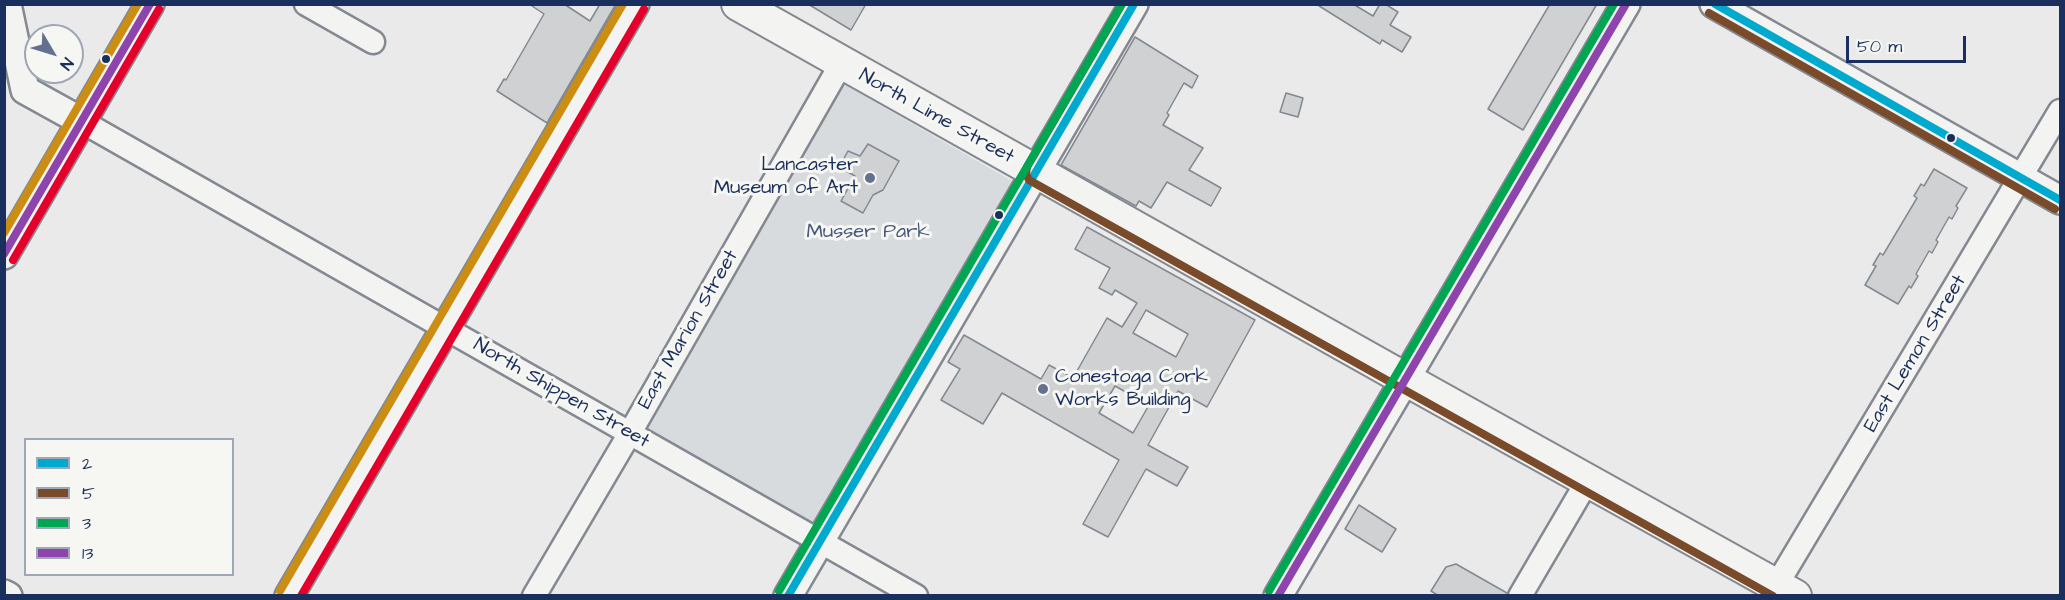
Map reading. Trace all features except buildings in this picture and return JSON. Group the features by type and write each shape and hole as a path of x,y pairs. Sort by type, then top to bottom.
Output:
{"highway":[{"name":"North Lime Street","path":"738,4 841,64 1588,480 1780,592"}],"main road":[{"path":"7,4 15,85 81,121"},
{"path":"4,255 150,4"},
{"path":"289,596 635,4"},
{"path":"788,596 1134,4"},
{"path":"1278,596 1626,4"},
{"path":"1714,4 2061,200"}],"street":[{"path":"306,4 372,42"},
{"name":"East Marion Street","path":"534,596 841,64"},
{"name":"East Lemon Street","path":"1780,592 2061,111"},
{"name":"North Shippen Street","path":"81,121 916,596"},
{"path":"1520,596 1588,480"}],"green space":[{"name":"Musser Park","path":"840,82 1012,181 813,528 643,433"}],"transit line":[{"path":"4,233 138,4"},
{"name":"13","path":"4,254 150,4"},
{"path":"280,591 623,4"},
{"name":"5","path":"1122,4 1027,167 1026,174 1029,180 1773,596"},
{"name":"3","path":"779,591 1122,4"},
{"name":"2","path":"788,596 1134,4"},
{"name":"3","path":"1269,591 1614,4"},
{"name":"13","path":"1278,596 1626,4"},
{"name":"2","path":"1715,4 2060,200"},
{"path":"13,260 159,9"},
{"path":"301,596 644,9"},
{"name":"5","path":"1709,13 2055,209"}],"place":[{"name":"Lancaster Museum of Art","path":"870,178"},
{"name":"Conestoga Cork Works Building","path":"1043,389"}]}
